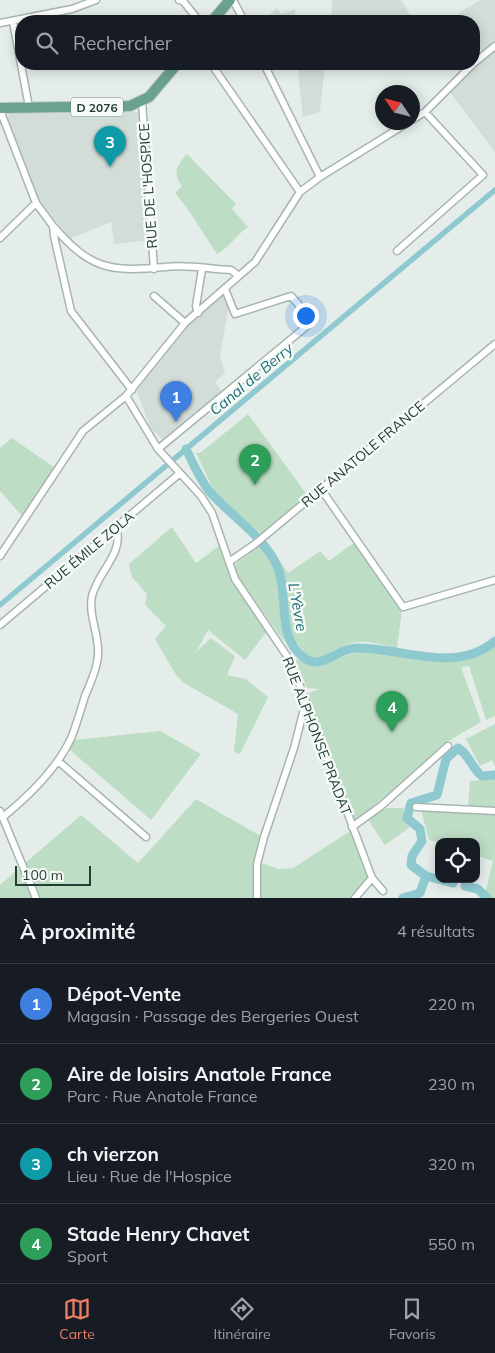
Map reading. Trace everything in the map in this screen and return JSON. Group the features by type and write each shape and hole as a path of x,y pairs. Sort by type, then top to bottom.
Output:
{"main road":[{"path":"217,15 231,0"},
{"name":"D 2076","path":"0,109 28,107 126,107 142,102 153,93 172,70"}],"street":[{"path":"45,15 72,9 96,0"},
{"path":"179,0 183,1 194,15"},
{"path":"231,0 240,15"},
{"path":"0,23 13,22 15,33"},
{"path":"480,58 495,46"},
{"path":"21,70 28,107"},
{"path":"215,70 300,192"},
{"path":"267,70 320,177"},
{"path":"420,115 466,70"},
{"name":"RUE DE L'HOSPICE","path":"142,102 154,269"},
{"path":"0,109 36,203 67,241 103,267 154,269 166,266 231,270 240,276"},
{"path":"397,251 483,175 425,112"},
{"path":"0,556 83,430 126,396 185,323 240,276 260,255 300,192 320,177 396,130"},
{"path":"0,238 36,203"},
{"path":"53,226 71,311 132,390"},
{"path":"198,313 196,306 202,269"},
{"path":"158,449 313,321 291,296 235,314 225,289"},
{"path":"154,296 185,323"},
{"name":"RUE ANATOLE FRANCE","path":"229,562 264,537 495,344"},
{"name":"RUE ALPHONSE PRADAT","path":"126,396 163,456 201,496 212,513 235,579 291,662 372,878 383,891"},
{"name":"RUE ÉMILE ZOLA","path":"0,625 179,474"},
{"path":"321,489 403,607 495,580"},
{"path":"36,898 2,814 35,789 58,761 72,736 98,657 98,636 91,608 92,597 96,585 119,544 116,527"},
{"path":"257,898 257,864 264,837 294,748 304,705 307,704"},
{"path":"352,827 388,800 448,746"},
{"path":"58,761 146,837"},
{"path":"416,807 495,811"},
{"path":"355,898 372,878"}],"shaded area":[{"path":"332,0 401,0 410,15 331,15"},
{"path":"480,0 495,0 495,152 446,87 463,70 480,70 480,53 482,51 480,48 480,15 460,15 459,13"},
{"path":"277,8 281,14 295,9 296,15 269,15"},
{"path":"298,70 324,70 320,112 303,117"},
{"path":"141,112 149,240 114,244 111,222 70,239 38,198 7,118 11,113"},
{"path":"222,296 229,306 220,355 225,373 215,382 222,391 163,441 156,432 153,434 137,392 140,384 185,329"}],"green space":[{"path":"187,154 236,204 232,209 248,227 217,254 192,215 175,193 182,186 177,177 177,170"},
{"path":"248,414 308,496 263,535 218,499 196,453 200,453"},
{"path":"12,438 55,468 23,517 0,491 0,448"},
{"path":"172,527 196,563 219,546 232,579 267,631 245,660 208,630 196,652 211,638 235,656 227,675 246,679 268,697 240,754 234,752 238,714 184,683 176,675 155,639 166,626 145,605 147,594 132,577 129,564"},
{"path":"265,541 288,573 320,551 329,561 355,542 402,610 397,648 358,642 340,648 320,659 306,654 298,644 283,640 235,572 236,564"},
{"path":"495,646 495,716 486,720 469,666 461,667 481,722 445,743 402,783 355,820 307,694 319,689 307,688 295,659 321,664 346,655 361,652 377,652 447,661 464,660 480,655"},
{"path":"495,724 495,767 492,760 480,766 466,739"},
{"path":"160,731 201,754 151,820 69,749 74,740"},
{"path":"495,779 495,809 468,807 470,781"},
{"path":"196,799 261,836 255,861 279,869 293,868 352,830 368,875 365,886 354,898 0,898 0,885 81,815 138,863"},
{"path":"420,806 495,810 495,898 484,898 493,861 480,856 480,838 435,838 435,842 429,840"},
{"path":"385,808 404,808 403,816 410,827 385,845 368,820"}],"waterway":[{"name":"Canal de Berry","path":"0,605 495,190"},
{"name":"L'Yèvre","path":"186,449 206,487 218,501 257,537 272,557 281,579 284,616 289,638 303,657 310,661 323,661 349,649 356,648 446,658 480,651 495,641"},
{"name":"L'Yèvre","path":"435,878 426,876 411,865 412,856 422,841 420,829 407,818 411,803 437,795 446,759 458,748 482,776 495,775"},
{"name":"L'Yèvre","path":"403,898 420,893 426,876"},
{"name":"L'Yèvre","path":"465,886 478,889 487,898"}],"place":[{"name":"ch vierzon","path":"110,167"},
{"name":"Dépot-Vente","path":"176,422"},
{"name":"Aire de loisirs Anatole France","path":"255,485"},
{"name":"Stade Henry Chavet","path":"392,732"}]}
